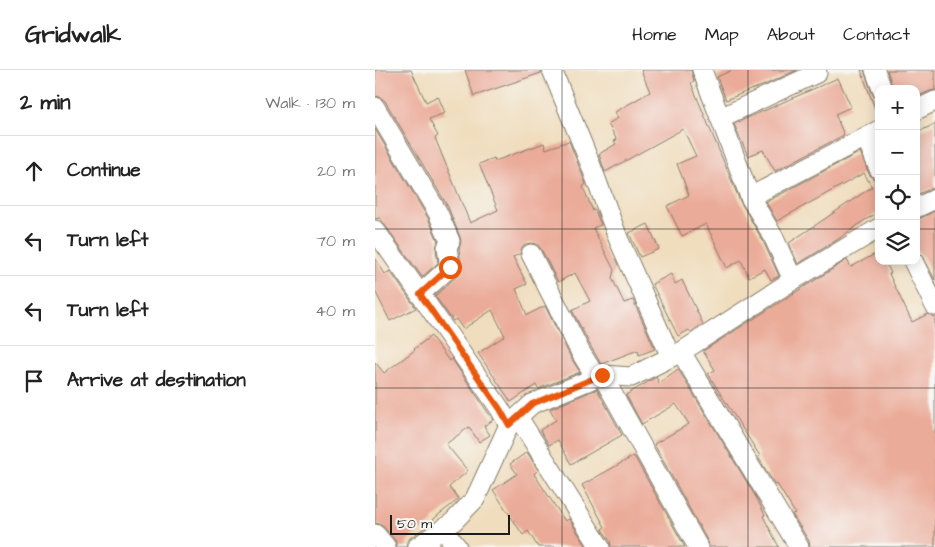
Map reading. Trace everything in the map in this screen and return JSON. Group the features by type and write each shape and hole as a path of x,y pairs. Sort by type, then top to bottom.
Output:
{"street":[{"path":"552,70 618,238 676,355 799,547"},
{"path":"702,70 750,197 773,236 793,280"},
{"path":"875,70 881,85"},
{"path":"720,118 817,73"},
{"path":"920,108 935,101"},
{"path":"375,107 438,213 450,241 447,248 450,267 420,294"},
{"path":"750,197 872,134 875,149"},
{"path":"920,206 935,199"},
{"path":"375,230 500,409 514,421 600,547"},
{"path":"531,254 581,354 594,374 631,377 676,355 875,230"},
{"path":"915,265 935,306"},
{"path":"417,547 453,522 475,499 514,421 532,404 602,375"},
{"path":"602,375 698,547"},
{"path":"443,529 457,547"},
{"path":"375,534 386,547"}],"building":[{"path":"375,70 411,70 426,102 438,96 445,113 429,119 438,136 435,138 470,223 498,210 479,164 494,158 495,161 544,143 546,149 569,141 586,184 583,187 601,225 593,228 614,270 612,278 624,303 633,300 655,349 639,355 638,350 601,364 572,310 590,301 575,273 558,282 537,244 526,244 522,247 520,254 513,257 527,284 516,289 527,315 545,306 580,372 538,389 536,385 511,402 478,353 505,336 492,310 463,329 456,319 453,321 435,296 460,271 460,237 448,207 385,101 375,96"},
{"path":"465,70 541,70 541,73 474,96"},
{"path":"641,70 691,70 694,81 691,83 740,201 763,241 779,276 771,280 765,269 749,277 741,260 727,268 706,224 682,236 667,206 689,195 677,164 696,156 683,129 605,172 599,154 616,144 614,141 617,140 608,124 618,118 615,112 650,92"},
{"path":"732,70 797,70 726,100 717,77"},
{"path":"861,70 864,70 875,98 875,108"},
{"path":"887,70 935,70 935,90 920,95 920,85 892,85"},
{"path":"838,78 851,107 835,114 844,135 775,171 763,150 748,156 734,124"},
{"path":"935,124 935,188 920,193 920,175 920,131"},
{"path":"375,129 428,218 438,241 436,249 438,263 422,277 380,218 375,219"},
{"path":"860,152 869,174 875,179 875,214 798,264 789,243 872,187 864,173 777,221 766,202"},
{"path":"935,211 935,280 920,253 921,218"},
{"path":"648,224 659,249 640,257 629,233"},
{"path":"875,254 875,265 887,265 891,273 889,274 912,322 928,314 935,317 935,547 810,547 809,541 792,514 795,513 777,484 775,485 758,457 760,456 708,374 715,370 703,351 847,260 851,267"},
{"path":"375,258 385,274 390,271 416,308 390,321 375,291"},
{"path":"671,274 675,284 682,280 703,324 691,332 689,330 678,336 652,284"},
{"path":"431,336 449,361 452,359 493,420 484,426 490,435 479,442 469,427 446,444 468,471 449,487 459,499 437,516 434,521 410,538 406,547 397,547 395,540 384,527 375,523 375,362 384,373"},
{"path":"678,369 756,497 765,515 763,516 779,547 709,547 654,444 689,424 676,404 642,424 626,395 656,377 659,383"},
{"path":"597,389 622,435 571,464 558,440 549,445 540,430 556,420 550,409"},
{"path":"527,452 538,470 534,474 565,521 569,519 587,547 538,547 528,531 523,535 493,490 517,474 510,464"},
{"path":"634,456 685,547 611,547 610,541 602,529 605,527 582,485"}],"route":[{"path":"450,267 420,294 500,409 509,425 532,404 602,375"}]}
